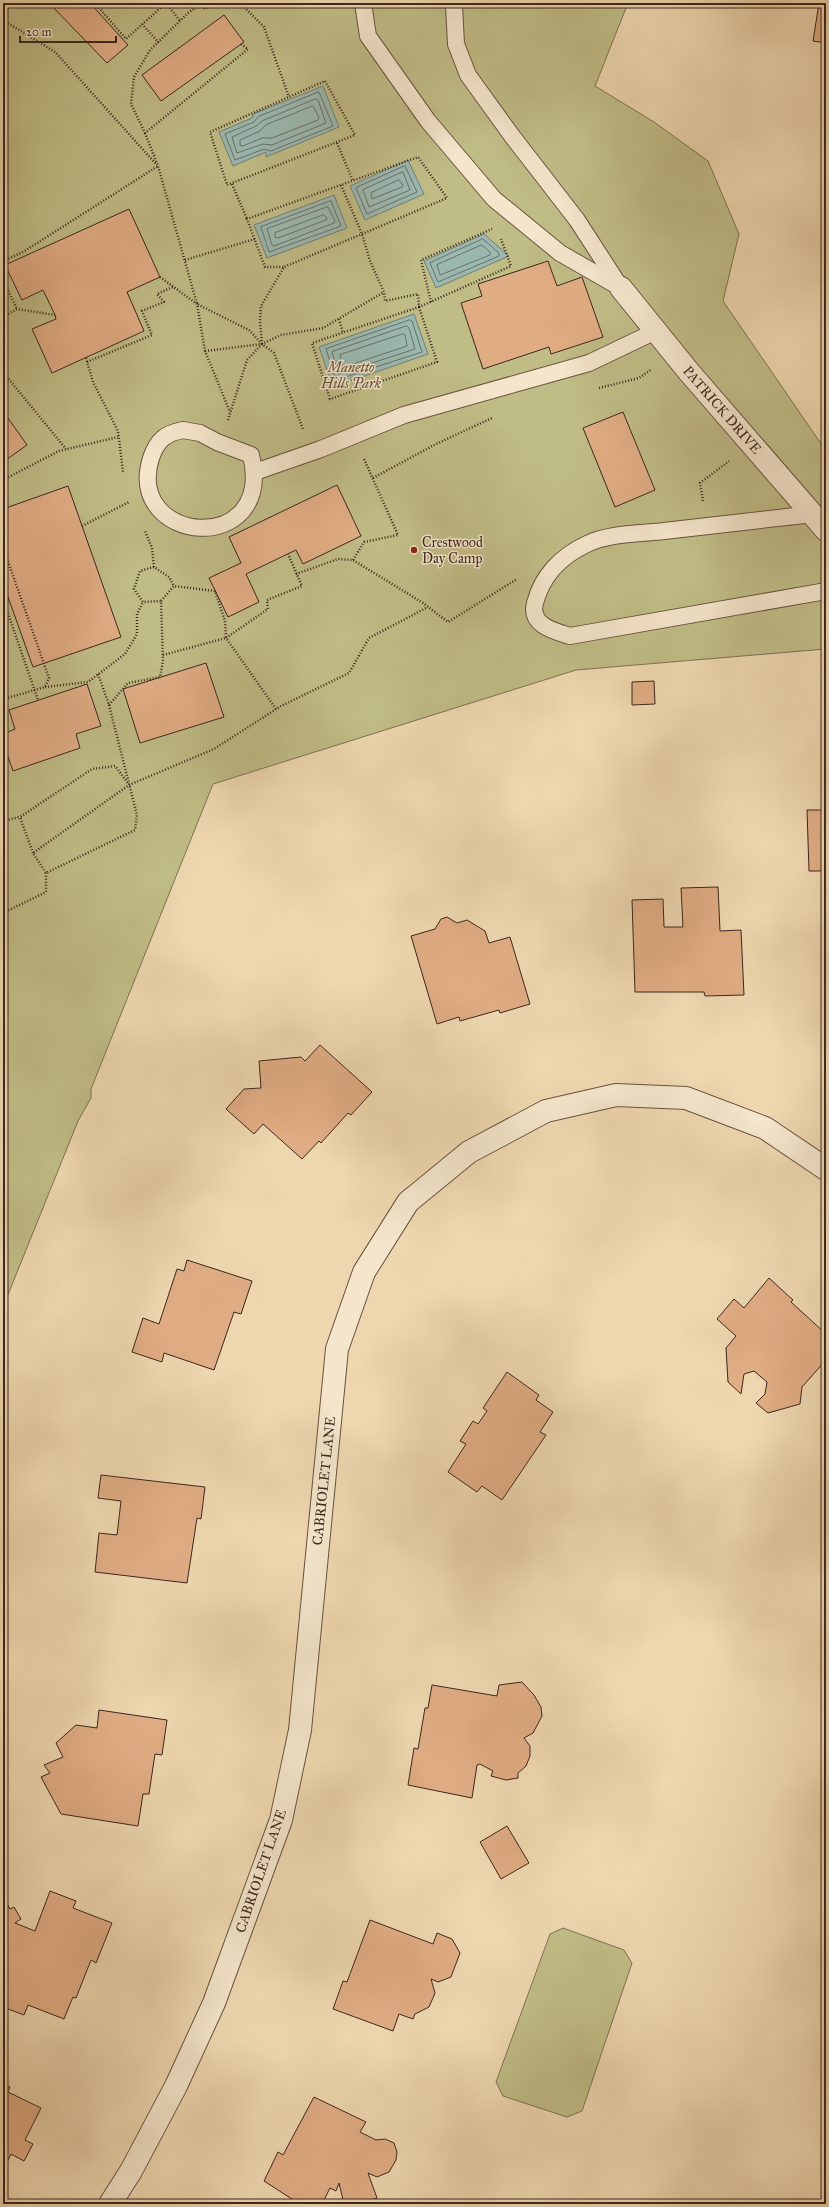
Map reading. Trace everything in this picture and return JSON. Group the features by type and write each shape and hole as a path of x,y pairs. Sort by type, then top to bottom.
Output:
{"street":[{"name":"PATRICK DRIVE","path":"621,288 675,354 819,522"},
{"name":"CABRIOLET LANE","path":"110,2204 131,2171 176,2086 211,2010 281,1820 300,1730 337,1349 364,1272 408,1202 469,1152 546,1111 616,1095 686,1098 765,1128 826,1169"}],"lane":[{"path":"363,3 368,36 428,121 494,199 560,253 621,288"},
{"path":"452,3 456,44 468,75 577,220 621,288"},
{"path":"256,472 354,436 404,415 589,363 656,331"},
{"path":"183,430 200,433 220,444 251,455 256,472 254,490 246,506 234,519 218,527 200,529 183,526 168,517 156,504 149,487 148,470 153,452 169,432 183,430"},
{"path":"819,522 621,536 588,543 567,555 552,569 538,591 534,607 535,617 547,629 570,636 826,591"}],"path":[{"path":"95,3 126,39 166,3 180,21"},
{"path":"212,3 205,9 201,3 150,50 134,77 131,104 145,133 158,166 197,304 205,351 230,413"},
{"path":"240,3 264,27 289,97"},
{"path":"3,20 55,52 158,166"},
{"path":"142,24 159,43"},
{"path":"145,133 248,49 241,44"},
{"path":"325,81 355,135 337,143 227,186 210,132 325,81"},
{"path":"337,143 353,181"},
{"path":"232,184 265,267 284,267 447,198 418,157 247,219"},
{"path":"3,261 23,252 158,166"},
{"path":"341,185 362,234 370,261 384,292 385,301 418,294 419,307 437,362 330,399 312,343 419,307 511,266 499,234"},
{"path":"431,302 420,260 497,227"},
{"path":"185,260 255,239"},
{"path":"220,444 247,360 262,344 261,306 284,267"},
{"path":"160,277 197,304 249,330 262,344 274,353 304,433"},
{"path":"3,280 18,309"},
{"path":"87,362 152,335 142,311 164,302 157,294 173,287"},
{"path":"205,351 262,344 281,335 323,328 384,292"},
{"path":"3,317 18,309 55,315"},
{"path":"339,319 343,332"},
{"path":"594,389 638,378 675,354"},
{"path":"3,372 66,449"},
{"path":"373,478 436,444 498,415"},
{"path":"353,560 364,542 398,535 354,436"},
{"path":"3,480 59,451 118,437"},
{"path":"82,526 134,500"},
{"path":"3,547 49,678 45,687"},
{"path":"163,655 226,638 268,609 267,600 302,586 288,554"},
{"path":"296,574 338,559 353,560 448,622 522,576"},
{"path":"143,602 134,589 140,571 154,567"},
{"path":"174,586 215,591 225,621 226,638 276,709"},
{"path":"3,599 36,690 38,700"},
{"path":"143,602 161,601"},
{"path":"3,721 7,719 4,699 45,687 88,682 125,654 137,634 137,614 143,602"},
{"path":"33,852 129,785 214,749 276,709 350,673 370,638 428,608"},
{"path":"46,874 135,830 137,815 109,705 98,674"},
{"path":"109,705 128,683 160,677"},
{"path":"3,822 20,818 92,769 115,766 129,785"},
{"path":"3,913 46,892 46,874 33,852 20,818"}],"green space":[{"name":"Manetto Hills Park","path":"3,3 628,3 595,86 654,122 708,161 739,234 723,301 826,451 826,649 576,670 213,784 91,1089 91,1098 78,1121 3,1307"},
{"path":"563,1928 624,1950 632,1963 582,2111 567,2117 503,2096 496,2082 550,1934"}],"water":[{"path":"323,86 339,127 266,157 266,152 233,166 219,132 252,118 253,114"},
{"path":"408,160 424,194 365,220 350,186"},
{"path":"334,195 347,228 267,258 254,225"},
{"path":"484,234 509,256 436,288 424,261"},
{"path":"414,314 428,354 333,387 319,347"}],"building":[{"path":"90,3 128,45 107,63 50,4"},
{"path":"819,3 826,3 826,43 813,41"},
{"path":"224,15 244,42 161,101 142,75"},
{"path":"129,209 160,277 127,292 144,331 52,373 32,329 56,319 55,315 43,290 22,300 5,265"},
{"path":"548,261 557,286 582,277 603,337 551,354 549,347 483,369 461,303 482,296 478,284"},
{"path":"3,411 27,445 3,462"},
{"path":"623,412 655,490 615,507 583,428"},
{"path":"337,485 361,536 303,564 296,550 246,574 259,602 228,617 209,578 241,563 229,537"},
{"path":"68,486 121,637 33,667 3,583 3,509"},
{"path":"206,663 224,717 140,743 123,689"},
{"path":"654,681 655,704 632,705 632,682"},
{"path":"87,684 101,726 76,734 80,748 13,771 3,742 3,734 15,729 9,710"},
{"path":"807,810 826,810 826,871 809,871"},
{"path":"718,887 720,931 741,930 744,995 705,996 704,992 635,992 632,900 663,899 664,927 683,927 681,888"},
{"path":"447,917 457,923 467,920 485,931 489,943 510,937 530,1004 500,1013 499,1010 460,1021 459,1017 437,1024 411,936 435,929 441,919"},
{"path":"320,1045 372,1092 351,1115 348,1113 321,1143 319,1141 302,1159 263,1124 254,1134 226,1109 244,1089 261,1088 259,1061 301,1057 305,1061"},
{"path":"187,1260 252,1281 241,1314 234,1312 214,1370 164,1353 162,1362 132,1352 143,1318 159,1324 177,1269 184,1271"},
{"path":"769,1278 793,1300 791,1302 826,1334 826,1360 802,1387 800,1404 768,1413 756,1403 765,1394 767,1382 754,1371 744,1374 741,1394 728,1382 726,1348 736,1336 717,1319 734,1299 744,1308"},
{"path":"507,1372 539,1395 536,1400 553,1412 540,1432 546,1435 502,1500 482,1486 477,1492 448,1472 466,1444 460,1441 473,1421 478,1424 487,1411 483,1408"},
{"path":"101,1475 205,1487 201,1519 197,1518 187,1583 95,1572 99,1533 117,1535 121,1501 98,1498"},
{"path":"522,1682 534,1695 541,1707 542,1716 533,1733 524,1738 530,1746 530,1756 526,1766 518,1773 518,1778 506,1780 491,1776 493,1771 480,1764 477,1765 472,1798 408,1785 414,1748 418,1749 425,1708 428,1708 432,1685 497,1696 499,1685"},
{"path":"99,1710 167,1720 162,1755 155,1754 149,1794 143,1794 138,1826 61,1814 41,1777 50,1773 44,1765 63,1757 56,1743 76,1725 97,1728"},
{"path":"507,1826 529,1863 501,1879 480,1842"},
{"path":"50,1891 76,1901 73,1908 112,1923 96,1963 91,1960 76,1998 73,1997 64,2019 28,2005 24,2015 3,2007 3,1901 5,1900 10,1909 14,1907 21,1919 15,1923 35,1931"},
{"path":"370,1920 433,1944 437,1933 452,1939 460,1953 451,1977 438,1982 431,1979 435,1993 429,2007 415,2014 413,2019 399,2014 393,2031 333,2009 343,1981 347,1982"},
{"path":"3,2083 10,2087 8,2092 41,2108 25,2140 33,2144 24,2161 11,2154 3,2171"},
{"path":"314,2097 366,2122 360,2132 376,2140 385,2139 394,2143 397,2152 396,2160 389,2172 377,2177 368,2173 377,2198 359,2204 344,2204 339,2183 336,2191 330,2188 322,2204 294,2204 295,2201 264,2181 278,2152 283,2155"}],"place":[{"name":"Crestwood Day Camp","path":"414,550"}]}
